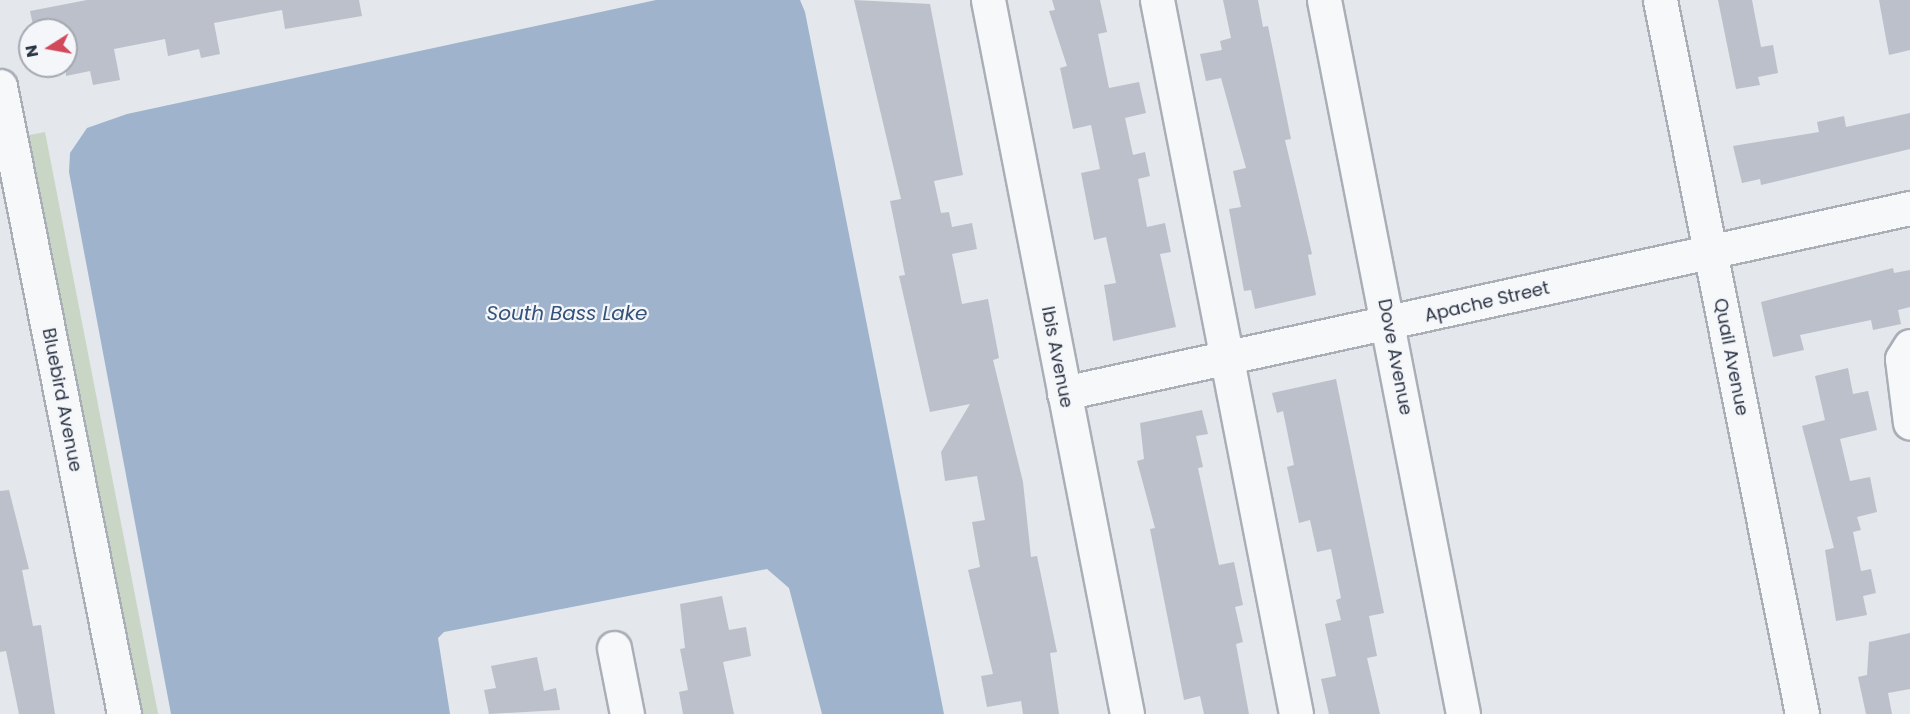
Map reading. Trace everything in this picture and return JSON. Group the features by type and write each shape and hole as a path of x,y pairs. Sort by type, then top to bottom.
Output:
{"street":[{"name":"Ibis Avenue","path":"988,0 1127,714"},
{"path":"1156,0 1296,714"},
{"name":"Dove Avenue","path":"1324,0 1463,714"},
{"name":"Quail Avenue","path":"1660,0 1802,714"},
{"name":"Bluebird Avenue","path":"0,86 124,714"},
{"name":"Apache Street","path":"1064,393 1388,324 1710,250 1910,208"},
{"path":"1910,346 1902,359 1910,423"},
{"path":"614,648 627,714"}],"green space":[{"path":"45,132 158,714 133,714 20,137"}],"water":[{"name":"South Bass Lake","path":"656,0 800,0 805,12 944,714 822,714 789,588 767,569 444,632 438,638 450,714 171,714 69,172 70,153 87,128 127,114"}],"building":[{"path":"87,0 359,0 362,16 285,29 282,10 214,23 220,54 201,58 199,49 168,56 165,39 114,49 120,80 93,85 90,71 78,74 78,18 31,18 30,11"},
{"path":"854,0 930,4 963,175 934,181 941,213 949,212 952,227 972,223 977,249 952,254 962,304 988,299 999,358 993,360 1023,482 1031,557 1037,556 1057,652 1050,653 1059,714 1023,714 1021,701 987,707 981,676 993,674 968,570 980,567 972,522 985,520 977,476 945,481 941,452 970,404 930,412 899,276 905,275 890,201 901,199"},
{"path":"1052,0 1100,0 1107,32 1098,34 1109,88 1139,82 1146,113 1125,118 1133,155 1145,152 1150,176 1138,179 1147,227 1165,223 1171,252 1160,254 1176,327 1113,341 1104,285 1116,283 1106,237 1094,240 1081,173 1100,169 1091,125 1073,129 1060,68 1067,66 1049,11 1055,10"},
{"path":"1223,0 1258,0 1263,27 1268,26 1291,139 1285,140 1312,254 1308,255 1316,295 1255,309 1251,290 1244,291 1229,209 1241,207 1233,171 1246,168 1221,78 1206,81 1200,54 1222,50 1220,41 1231,38"},
{"path":"1718,0 1752,0 1761,47 1773,45 1778,73 1758,77 1760,85 1736,89"},
{"path":"1879,0 1910,0 1910,50 1889,55"},
{"path":"1910,113 1910,149 1761,185 1760,179 1742,183 1733,146 1819,132 1817,122 1844,116 1846,127"},
{"path":"1893,268 1894,273 1910,270 1910,307 1898,310 1901,324 1873,330 1871,320 1800,335 1804,350 1773,357 1761,302"},
{"path":"1848,368 1853,394 1868,391 1877,430 1840,439 1850,481 1870,477 1877,512 1857,517 1861,530 1853,532 1861,571 1871,569 1876,593 1863,596 1867,615 1836,621 1825,550 1834,548 1802,426 1825,420 1815,376"},
{"path":"1336,379 1384,613 1369,616 1377,656 1367,658 1380,714 1329,714 1321,679 1336,676 1325,624 1341,620 1336,600 1341,598 1331,549 1317,552 1310,520 1299,523 1287,467 1294,465 1283,411 1277,413 1272,393"},
{"path":"1202,410 1208,434 1196,436 1203,467 1198,468 1219,565 1234,562 1243,605 1235,607 1243,642 1236,644 1249,714 1204,714 1200,696 1184,700 1150,529 1155,528 1137,461 1144,459 1140,423"},
{"path":"9,490 29,569 22,570 33,626 41,625 55,714 19,714 6,651 0,652 0,491"},
{"path":"722,596 729,630 746,627 751,656 723,662 734,714 683,714 679,692 688,690 680,649 685,648 680,604"},
{"path":"1910,633 1910,689 1888,693 1892,714 1866,714 1858,677 1867,675 1869,642"},
{"path":"537,657 544,691 556,688 560,710 489,714 484,690 496,688 491,666"}]}
